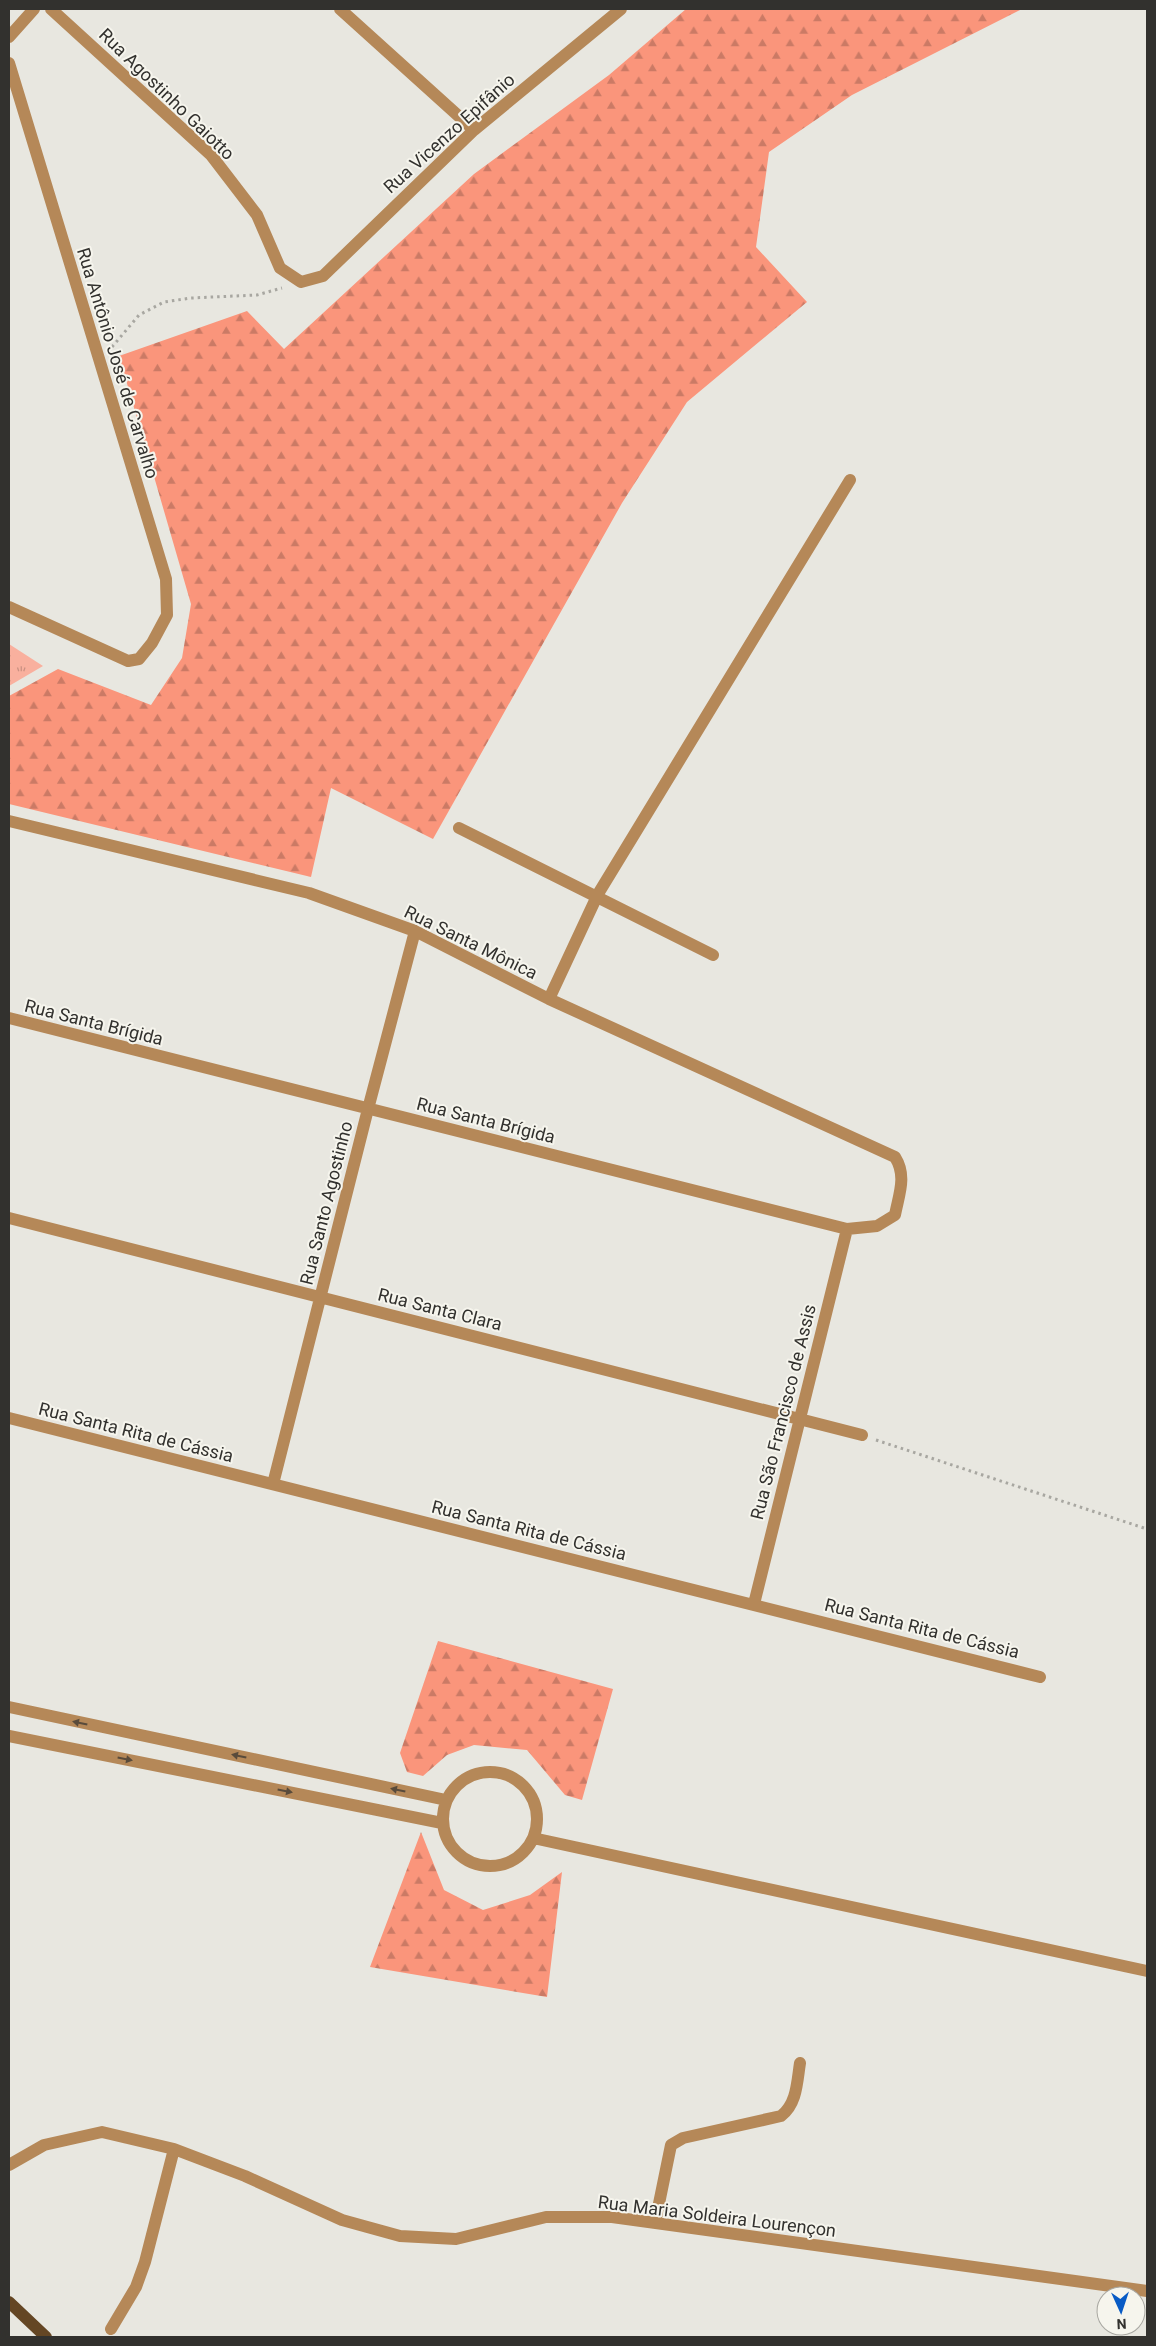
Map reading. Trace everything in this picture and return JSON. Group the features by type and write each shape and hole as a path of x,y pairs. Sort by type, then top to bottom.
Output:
{"main road":[{"path":"9,2302 46,2337"}],"street":[{"path":"9,37 34,9"},
{"name":"Rua Agostinho Gaiotto","path":"51,9 211,155 257,215 280,268 302,282"},
{"path":"340,9 474,130"},
{"name":"Rua Vicenzo Epifânio","path":"302,282 323,276 474,130 621,9"},
{"name":"Rua Antônio José de Carvalho","path":"9,62 166,579 167,615 152,643 139,658 128,661 9,607"},
{"path":"549,1000 597,896 850,480"},
{"name":"Rua Santa Mônica","path":"9,821 309,894 416,931 549,1000 895,1157"},
{"path":"458,828 713,955"},
{"name":"Rua Santo Agostinho","path":"273,1484 368,1108 416,931"},
{"name":"Rua Santa Brígida","path":"9,1018 847,1229 877,1226 895,1215 903,1177 901,1167 895,1157"},
{"name":"Rua Santa Clara","path":"9,1218 862,1435"},
{"name":"Rua São Francisco de Assis","path":"754,1604 847,1229"},
{"name":"Rua Santa Rita de Cássia","path":"9,1418 1040,1676"},
{"path":"9,1707 446,1800"},
{"path":"9,1736 442,1823"},
{"path":"482,1772 498,1772 513,1778 526,1787 534,1801 537,1816 533,1838 525,1851 512,1861 498,1866 482,1866 467,1860 454,1851 446,1838 442,1823 446,1800 454,1787 467,1777 482,1772"},
{"path":"533,1838 1147,1971"},
{"path":"654,2223 671,2146 682,2138 782,2116 790,2110 800,2063"},
{"name":"Rua Maria Soldeira Lourençon","path":"9,2165 44,2145 102,2132 174,2149 245,2176 342,2220 400,2236 456,2239 546,2218 612,2217 1147,2291"},
{"path":"111,2330 136,2287 145,2262 174,2149"}],"path":[{"path":"101,368 114,344 139,315 164,302 191,298 257,295 302,282"},
{"path":"862,1435 1147,1529"}],"green space":[{"path":"686,9 1022,9 852,95 769,152 756,247 807,302 687,402 622,503 433,839 331,788 311,877 9,804 9,696 58,669 151,705 182,658 191,604 119,356 247,311 284,349 474,174 609,75"},
{"path":"9,644 43,666 9,686"},
{"path":"438,1641 613,1689 582,1800 565,1795 527,1750 474,1745 447,1755 423,1776 407,1772 400,1753"},
{"path":"421,1832 444,1890 483,1910 530,1895 562,1872 547,1997 370,1967"}]}
